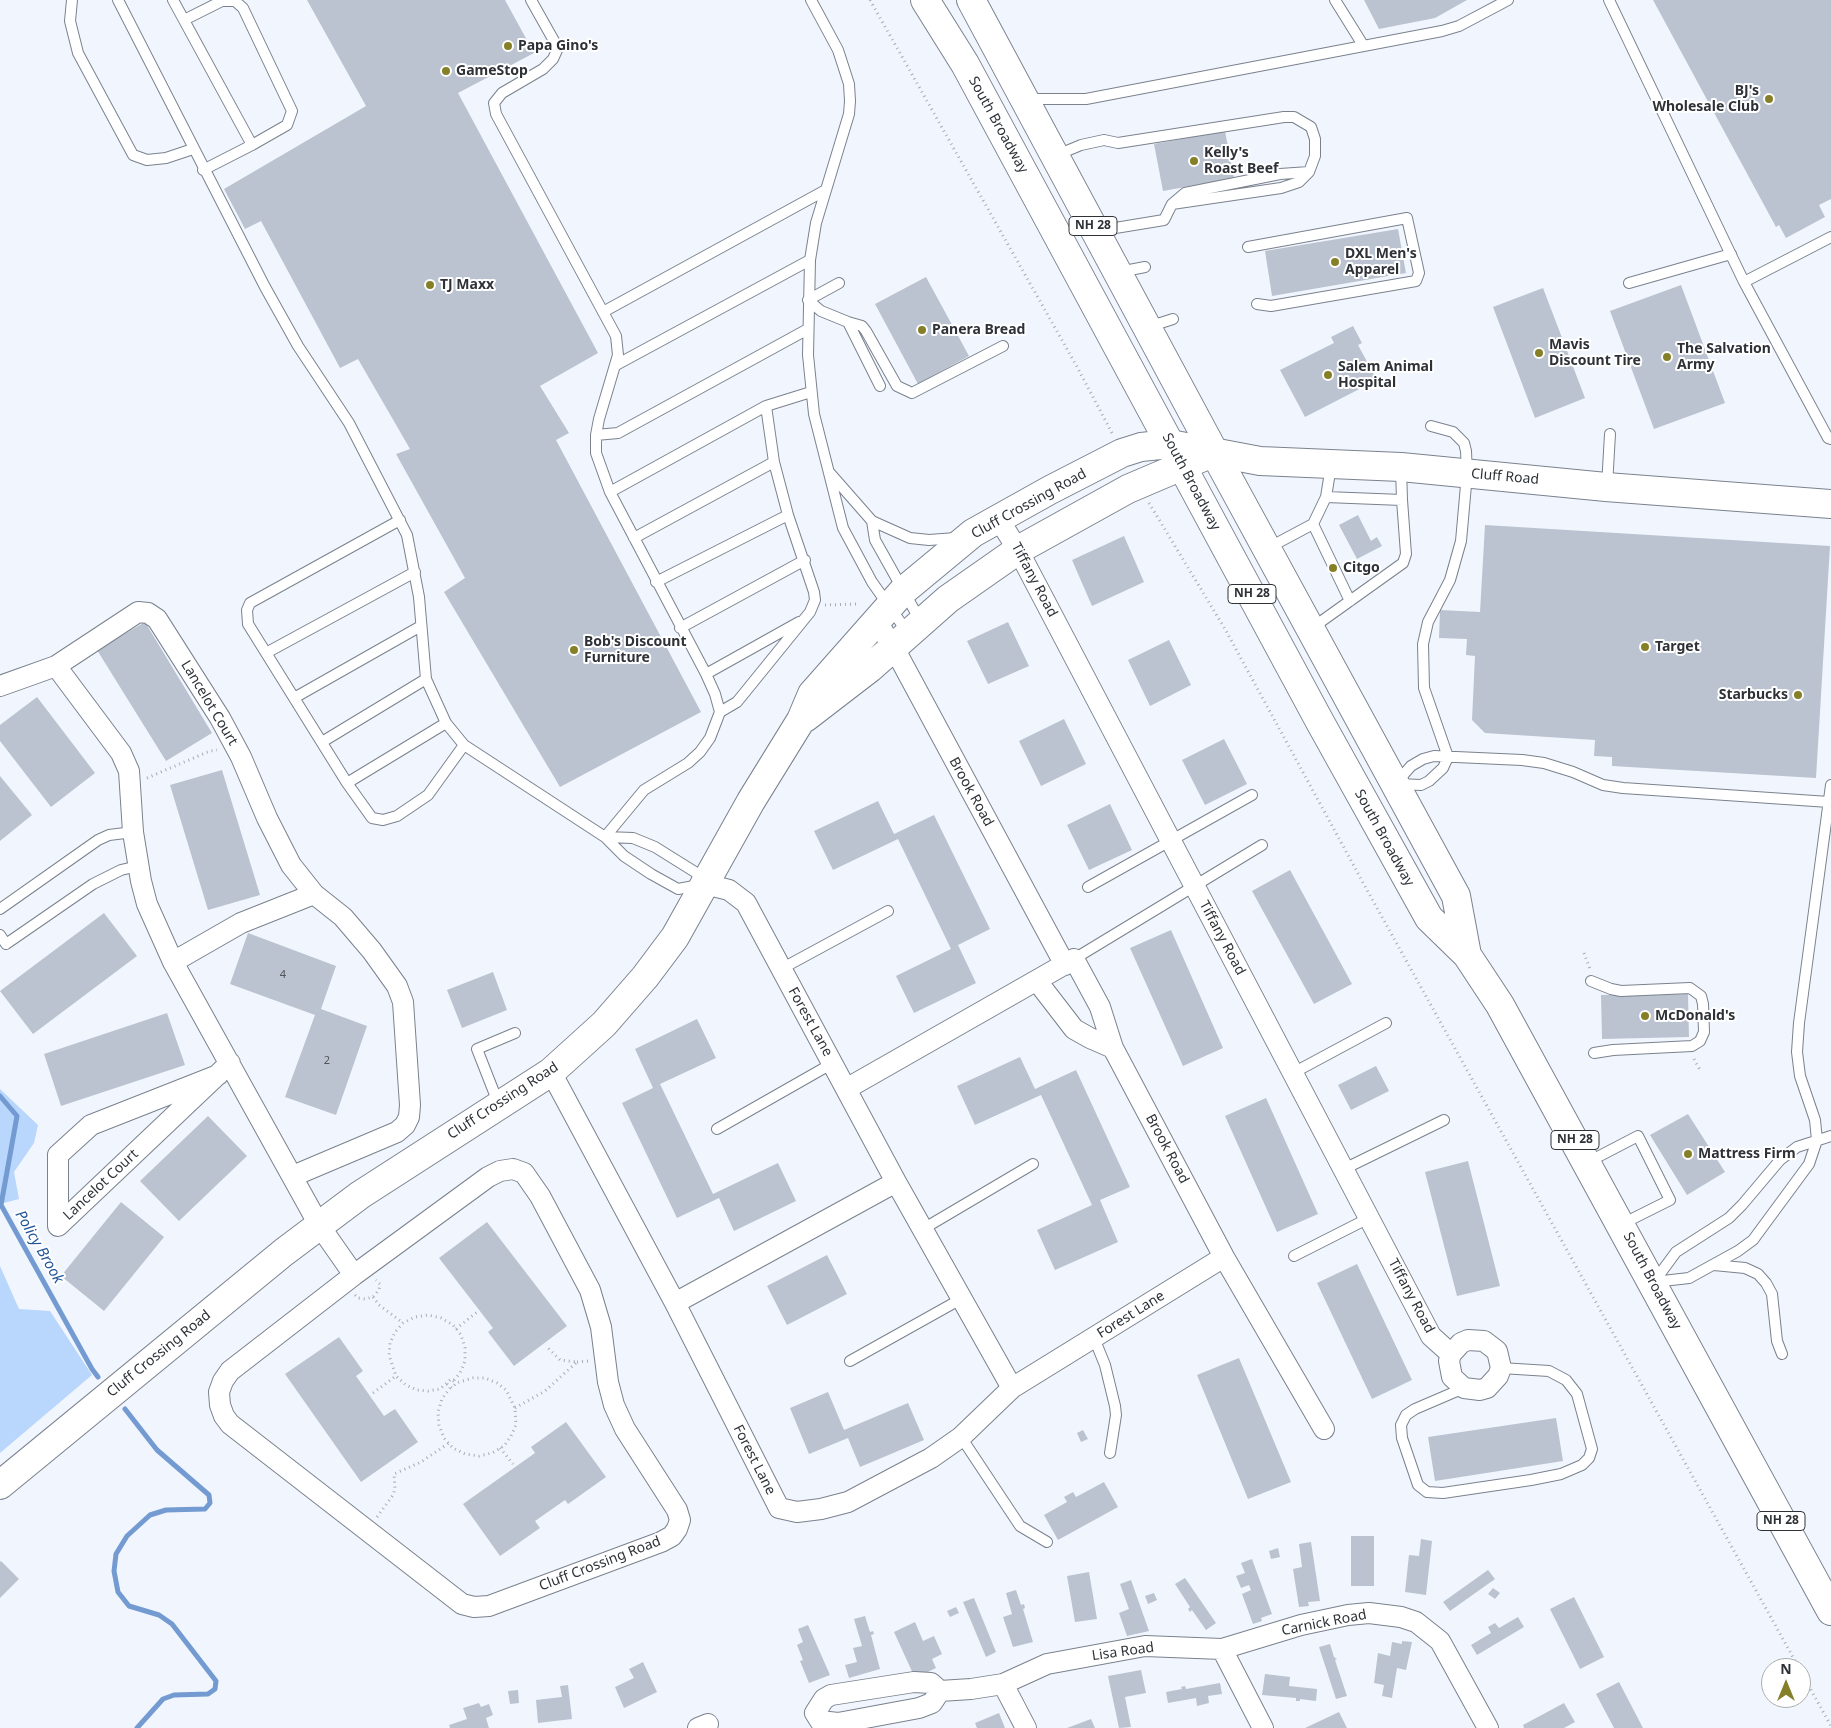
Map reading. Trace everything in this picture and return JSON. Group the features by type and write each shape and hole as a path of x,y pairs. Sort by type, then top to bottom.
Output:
{"main road":[{"name":"South Broadway","path":"925,0 965,64 1320,722 1429,918 1467,955 1500,1005 1622,1224 1731,1431 1831,1611"},
{"name":"South Broadway","path":"971,0 1456,896 1467,955"},
{"name":"Cluff Crossing Road","path":"0,1485 319,1225 402,1167 500,1106 550,1072 604,1024 645,977 676,937 751,801 801,720 812,694 881,605 971,535 998,518 1122,452 1141,447 1177,455 1214,452"},
{"name":"Cluff Road","path":"1214,452 1260,461 1401,467 1606,487 1831,504"},
{"name":"Cluff Crossing Road","path":"801,720 822,706 948,599 1018,550 1081,512 1138,484 1177,455"}],"street":[{"name":"Tiffany Road","path":"998,518 1018,550 1431,1336 1452,1354"},
{"name":"Brook Road","path":"881,605 907,634 1069,962 1100,1007 1113,1048 1224,1257 1324,1429"},
{"name":"Lancelot Court","path":"0,686 56,666 138,612 148,613 157,619 237,748 267,818 291,865 314,894 343,917 398,986 406,1016 409,1117 405,1125 398,1132 293,1176"},
{"path":"56,666 121,753 128,771 133,832 138,866 147,904 224,1069 293,1176 353,1284"},
{"name":"Forest Lane","path":"705,884 729,890 746,903 896,1182 1012,1388"},
{"path":"173,962 212,937 241,923 314,894"},
{"path":"846,1089 1069,962"},
{"path":"1037,981 1074,1029 1113,1048"},
{"name":"Lancelot Court","path":"224,1069 188,1102 58,1226 58,1155 91,1125 224,1069"},
{"name":"Forest Lane","path":"550,1072 675,1303 779,1508 797,1512 848,1502 931,1458 962,1437 1012,1388 1224,1257"},
{"name":"Cluff Crossing Road","path":"513,1169 524,1173 540,1196 590,1290 601,1327 608,1382 614,1405 625,1429 677,1510 680,1520 672,1536 661,1542 489,1606 474,1607 462,1604 230,1424 220,1405 219,1392 222,1381 230,1370 353,1284 488,1177 500,1171 513,1169"},
{"path":"675,1303 896,1182"},
{"path":"1468,1340 1484,1341 1497,1351 1501,1368 1494,1383 1487,1388 1480,1390 1464,1388 1452,1377 1449,1361 1461,1343 1468,1340"},
{"name":"Carnick Road","path":"1222,1649 1301,1625 1348,1615 1369,1613 1401,1617 1422,1626 1440,1640 1488,1728"},
{"name":"Lisa Road","path":"940,1691 932,1703 919,1708 838,1722 820,1721 815,1713 824,1699 831,1695 923,1681 930,1683 940,1691 971,1689 1003,1684 1047,1664 1145,1646 1222,1649"},
{"path":"1222,1649 1263,1728"},
{"path":"1003,1684 1026,1728"}],"lane":[{"path":"72,0 70,22 78,53 133,155 147,160 166,158 193,149"},
{"path":"118,0 193,149 298,346 348,423 407,535 415,572 426,678 446,724 464,745 605,837 624,856 678,890 705,884 695,872 655,847 633,838 605,837"},
{"path":"173,0 252,146"},
{"path":"531,0 558,48 553,59 543,69 502,94 494,103 496,114 619,344 616,365 602,406 596,436 596,453 610,492 680,628 706,674 715,694 720,712 710,738 700,752 688,762 644,790 605,837"},
{"path":"811,0 838,50 849,84 849,114 824,191 813,236 810,260 808,329 811,392 817,431 829,472 836,510 843,528 872,582 881,605 907,634"},
{"path":"1335,0 1363,45"},
{"path":"1024,99 1086,99 1459,26 1508,0"},
{"path":"1609,0 1744,282 1828,438 1831,439"},
{"path":"184,20 222,1 235,1 243,8 292,111 288,125 252,146 204,170"},
{"path":"1055,156 1081,145 1104,140 1118,143 1179,132 1294,117 1311,127 1315,139 1315,156 1309,172 1299,182 1281,188 1172,204 1164,220 1096,231"},
{"path":"603,312 824,191"},
{"path":"1248,246 1407,218 1419,273 1416,281 1271,306 1258,304"},
{"path":"1744,282 1831,237"},
{"path":"1628,283 1730,254"},
{"path":"616,365 810,260"},
{"path":"1118,272 1145,267"},
{"path":"808,300 839,283"},
{"path":"808,300 820,311 862,326 896,386 912,394 1003,346"},
{"path":"1148,327 1173,319"},
{"path":"848,322 880,386"},
{"path":"596,436 618,433 808,329"},
{"path":"610,492 766,406 811,392"},
{"path":"720,712 736,702 813,606 814,592 805,560 788,515 774,462 766,406"},
{"path":"1396,784 1421,785 1429,781 1443,768 1448,757 1424,688 1423,644 1428,622 1436,602 1450,580 1461,541 1467,474 1464,443 1453,432 1431,426"},
{"path":"1606,487 1610,434"},
{"path":"634,538 774,462"},
{"path":"1267,549 1313,524 1326,498 1331,463"},
{"path":"1311,628 1403,563 1406,554 1401,467"},
{"path":"829,472 872,521 910,538 946,540 971,535"},
{"path":"1326,498 1402,500"},
{"path":"656,582 788,515"},
{"path":"400,520 250,603 246,610 248,624 347,783 372,818 383,820 397,816 428,795 464,745"},
{"path":"872,521 881,605"},
{"path":"1313,524 1350,601"},
{"path":"680,628 805,560"},
{"path":"266,653 415,572"},
{"path":"706,674 804,619"},
{"path":"294,698 422,626"},
{"path":"322,742 426,678"},
{"path":"347,783 446,724"},
{"path":"1396,784 1411,766 1423,759 1448,757 1544,763 1573,772 1603,785 1623,788 1829,802"},
{"path":"1653,1282 1689,1278 1738,1251 1762,1230 1789,1188 1809,1164 1817,1140 1814,1120 1800,1076 1797,1052 1799,1023 1831,785"},
{"path":"1088,887 1252,796"},
{"path":"0,910 98,840 109,835 133,832"},
{"path":"1069,962 1262,844"},
{"path":"0,935 6,944 93,884 121,870 138,866"},
{"path":"781,969 888,911"},
{"path":"1591,981 1621,991 1690,988 1701,996 1703,1004 1704,1032 1700,1040 1692,1046 1613,1050 1594,1054"},
{"path":"1293,1074 1386,1023"},
{"path":"500,1106 477,1049 515,1033"},
{"path":"717,1129 833,1064"},
{"path":"1344,1169 1444,1120"},
{"path":"1587,1162 1638,1136 1670,1200 1622,1224"},
{"path":"1653,1282 1676,1252 1721,1224 1742,1205 1780,1160 1797,1147 1831,1136"},
{"path":"923,1230 1033,1164"},
{"path":"1294,1256 1369,1218"},
{"path":"1713,1265 1745,1268 1758,1274 1766,1283 1772,1294 1777,1341 1782,1354"},
{"path":"850,1361 961,1298"},
{"path":"1094,1338 1105,1365 1115,1406 1116,1415 1110,1453"},
{"path":"1464,1388 1415,1409 1406,1415 1401,1425 1402,1438 1418,1484 1427,1492 1443,1493 1531,1480 1561,1474 1582,1465 1589,1458 1592,1449 1578,1394 1566,1380 1549,1371 1501,1368"},
{"path":"962,1437 1020,1526 1047,1542"}],"path":[{"path":"870,0 1076,365 1122,452"},
{"path":"1138,484 1225,629 1371,899 1793,1658"},
{"path":"813,606 881,605"},
{"path":"130,785 210,750 237,748"},
{"path":"353,1284 358,1298 365,1299 372,1297 379,1290 380,1284 374,1278"},
{"path":"372,1297 379,1305 403,1323"},
{"path":"456,1329 477,1312"},
{"path":"428,1315 441,1318 456,1329 461,1335 465,1348 465,1361 455,1381 455,1387 416,1390 406,1385 396,1376 389,1355 390,1343 395,1332 403,1323 415,1317 428,1315"},
{"path":"515,1408 545,1391 577,1362 560,1360 546,1346"},
{"path":"373,1392 396,1376"},
{"path":"485,1378 497,1383 506,1390 515,1408 516,1425 511,1436 500,1448 492,1453 479,1456 465,1454 448,1443 439,1426 438,1412 449,1386 448,1380 455,1381 485,1378"},
{"path":"383,1509 395,1489 394,1474 421,1462 448,1443"},
{"path":"500,1448 513,1464"},
{"path":"1811,1690 1831,1726"}],"shaded area":[{"path":"0,1089 38,1125 34,1143 14,1172 19,1199 0,1204"},
{"path":"0,1266 19,1309 50,1311 92,1375 0,1453"}],"building":[{"path":"307,0 505,0 534,53 458,93 598,353 540,386 569,433 556,440 701,712 560,787 444,592 465,578 396,454 410,449 358,359 340,368 261,221 245,229 224,189 366,106"},
{"path":"1364,0 1467,0 1435,18 1379,29"},
{"name":"BJ's Wholesale Club","path":"1653,0 1831,0 1831,199 1819,205 1825,217 1786,238 1779,225 1776,227"},
{"name":"Kelly's Roast Beef","path":"1225,131 1234,178 1163,191 1154,144"},
{"name":"DXL Men's Apparel","path":"1398,229 1406,273 1272,296 1265,251"},
{"name":"Panera Bread","path":"926,277 969,356 918,384 875,304"},
{"name":"The Salvation Army","path":"1681,285 1725,403 1654,429 1610,311"},
{"name":"Mavis Discount Tire","path":"1543,288 1585,398 1535,418 1493,307"},
{"name":"Salem Animal Hospital","path":"1353,326 1362,343 1358,345 1377,380 1305,417 1280,370 1334,343 1331,337"},
{"path":"1358,515 1371,541 1377,537 1382,546 1357,559 1339,525"},
{"name":"Target","path":"1485,525 1830,546 1816,778 1612,766 1612,757 1594,756 1595,740 1485,733 1472,720 1475,656 1466,655 1467,639 1439,638 1440,610 1480,612"},
{"path":"1124,536 1144,582 1092,606 1072,560"},
{"path":"145,622 212,733 166,761 97,650"},
{"path":"1008,622 1029,666 988,684 967,641"},
{"path":"1169,640 1191,685 1150,706 1128,660"},
{"path":"37,697 95,773 51,807 0,741 0,725"},
{"path":"1064,719 1086,764 1041,786 1019,741"},
{"path":"1224,739 1247,784 1205,805 1182,760"},
{"path":"222,770 260,895 208,910 170,785"},
{"path":"0,776 32,815 0,841"},
{"path":"878,801 894,834 934,815 990,929 958,945 976,983 914,1013 896,976 951,949 898,839 833,870 814,831"},
{"path":"1110,804 1132,850 1089,870 1067,825"},
{"path":"1290,870 1352,984 1314,1004 1252,891"},
{"path":"104,913 137,956 33,1034 0,991"},
{"path":"1171,930 1223,1048 1183,1066 1130,948"},
{"path":"248,933 336,966 321,1009 367,1026 336,1115 285,1097 315,1015 230,984"},
{"path":"493,972 507,1010 462,1028 447,990"},
{"name":"McDonald's","path":"1688,994 1689,1037 1602,1039 1601,995"},
{"path":"167,1013 185,1065 61,1106 44,1054"},
{"path":"697,1019 716,1058 660,1084 713,1194 778,1163 796,1201 734,1231 719,1198 677,1218 622,1103 653,1088 635,1049"},
{"path":"1020,1057 1035,1089 1076,1070 1130,1187 1100,1200 1118,1242 1055,1270 1037,1230 1092,1205 1041,1095 975,1125 957,1086"},
{"path":"1376,1066 1389,1091 1351,1110 1338,1085"},
{"path":"1266,1098 1318,1214 1277,1232 1225,1116"},
{"name":"Mattress Firm","path":"1688,1114 1725,1172 1687,1195 1650,1135"},
{"path":"208,1116 247,1156 179,1221 140,1181"},
{"path":"1468,1161 1500,1286 1457,1296 1425,1172"},
{"path":"121,1202 164,1237 104,1311 61,1276"},
{"path":"487,1222 567,1326 514,1366 488,1332 493,1328 439,1258"},
{"path":"827,1255 847,1294 787,1325 767,1286"},
{"path":"1357,1264 1412,1380 1372,1399 1317,1283"},
{"path":"339,1337 363,1371 356,1376 384,1416 395,1409 418,1442 361,1482 285,1374"},
{"path":"1239,1358 1291,1482 1248,1499 1197,1375"},
{"path":"828,1392 844,1430 908,1403 924,1440 860,1467 848,1438 809,1454 790,1408"},
{"path":"1556,1418 1563,1461 1435,1481 1428,1437"},
{"path":"566,1422 606,1477 568,1504 565,1500 535,1521 540,1528 500,1556 463,1504 535,1453 531,1447"},
{"path":"1083,1430 1088,1439 1081,1442 1077,1433"},
{"path":"1104,1482 1118,1507 1058,1540 1044,1515 1067,1502 1064,1497 1073,1492 1076,1497"},
{"path":"1351,1536 1374,1536 1374,1586 1351,1586"},
{"path":"1421,1539 1432,1541 1426,1595 1405,1592 1409,1555 1419,1556"},
{"path":"1311,1542 1320,1601 1308,1602 1309,1606 1299,1607 1293,1569 1302,1567 1299,1544"},
{"path":"1278,1548 1280,1557 1271,1559 1269,1551"},
{"path":"1252,1559 1272,1614 1261,1618 1262,1621 1253,1624 1242,1594 1251,1590 1249,1585 1241,1588 1236,1576 1245,1573 1241,1563"},
{"path":"0,1562 19,1579 0,1598"},
{"path":"1488,1570 1495,1579 1450,1611 1443,1602"},
{"path":"1089,1572 1097,1619 1075,1622 1067,1576"},
{"path":"1185,1578 1216,1623 1206,1630 1192,1610 1190,1612 1188,1609 1190,1607 1175,1584"},
{"path":"1131,1580 1149,1631 1127,1636 1119,1613 1129,1609 1120,1584"},
{"path":"1493,1588 1500,1593 1495,1599 1488,1594"},
{"path":"1016,1590 1021,1605 1024,1604 1025,1608 1023,1609 1033,1642 1013,1647 1003,1617 1012,1614 1006,1593"},
{"path":"1154,1593 1157,1600 1148,1604 1145,1596"},
{"path":"1574,1597 1604,1657 1580,1669 1550,1609"},
{"path":"974,1598 996,1652 986,1657 963,1602"},
{"path":"956,1607 959,1613 950,1617 947,1611"},
{"path":"865,1616 870,1632 873,1631 874,1634 871,1635 880,1669 849,1678 845,1665 857,1662 853,1648 862,1646 854,1619"},
{"path":"1518,1617 1524,1627 1477,1655 1471,1645 1491,1633 1488,1627 1495,1623 1499,1628"},
{"path":"915,1622 923,1641 934,1636 942,1654 932,1659 936,1668 915,1678 894,1632"},
{"path":"808,1625 830,1675 809,1683 800,1661 803,1660 797,1645 803,1642 798,1629"},
{"path":"1402,1641 1412,1642 1406,1670 1397,1668 1392,1698 1382,1696 1384,1685 1374,1683 1378,1653 1390,1656 1392,1642 1402,1644"},
{"path":"1330,1644 1334,1657 1337,1659 1335,1660 1347,1696 1336,1699 1319,1647"},
{"path":"643,1662 657,1692 624,1708 615,1687 634,1678 629,1669"},
{"path":"1141,1670 1146,1693 1125,1697 1131,1727 1119,1728 1108,1676"},
{"path":"1265,1674 1290,1677 1289,1686 1317,1689 1316,1701 1300,1699 1300,1701 1296,1701 1296,1698 1262,1695"},
{"path":"1619,1682 1643,1728 1614,1728 1596,1694"},
{"path":"1220,1683 1222,1694 1208,1696 1209,1703 1197,1706 1196,1698 1168,1703 1166,1692 1182,1689 1181,1687 1185,1686 1186,1689"},
{"path":"568,1685 572,1719 538,1723 536,1700 562,1697 560,1686"},
{"path":"518,1690 519,1703 510,1704 508,1691"},
{"path":"479,1703 481,1707 489,1704 493,1715 486,1718 489,1728 450,1728 449,1725 467,1719 463,1708"},
{"path":"1564,1703 1575,1722 1564,1728 1524,1728 1523,1725"},
{"path":"1339,1712 1347,1728 1305,1728"},
{"path":"999,1713 1005,1728 977,1728 975,1723"},
{"path":"1091,1719 1095,1728 1067,1728"}],"waterway":[{"name":"Policy Brook","path":"0,1096 17,1116 1,1205 98,1377"},
{"name":"Policy Brook","path":"125,1409 157,1450 209,1495 210,1503 205,1509 166,1510 150,1515 127,1536 116,1554 114,1571 118,1592 129,1606 159,1615 172,1624 216,1681 215,1689 208,1694 174,1695 163,1699 137,1728"}],"place":[{"name":"Papa Gino's","path":"508,46"},
{"name":"GameStop","path":"446,71"},
{"name":"BJ's Wholesale Club","path":"1769,99"},
{"name":"Kelly's Roast Beef","path":"1194,161"},
{"name":"DXL Men's Apparel","path":"1335,262"},
{"name":"TJ Maxx","path":"430,285"},
{"name":"Panera Bread","path":"922,330"},
{"name":"Mavis Discount Tire","path":"1539,353"},
{"name":"The Salvation Army","path":"1667,357"},
{"name":"Salem Animal Hospital","path":"1328,375"},
{"name":"Citgo","path":"1333,568"},
{"name":"Target","path":"1645,647"},
{"name":"Bob's Discount Furniture","path":"574,650"},
{"name":"Starbucks","path":"1798,695"},
{"name":"McDonald's","path":"1645,1016"},
{"name":"Mattress Firm","path":"1688,1154"}]}
